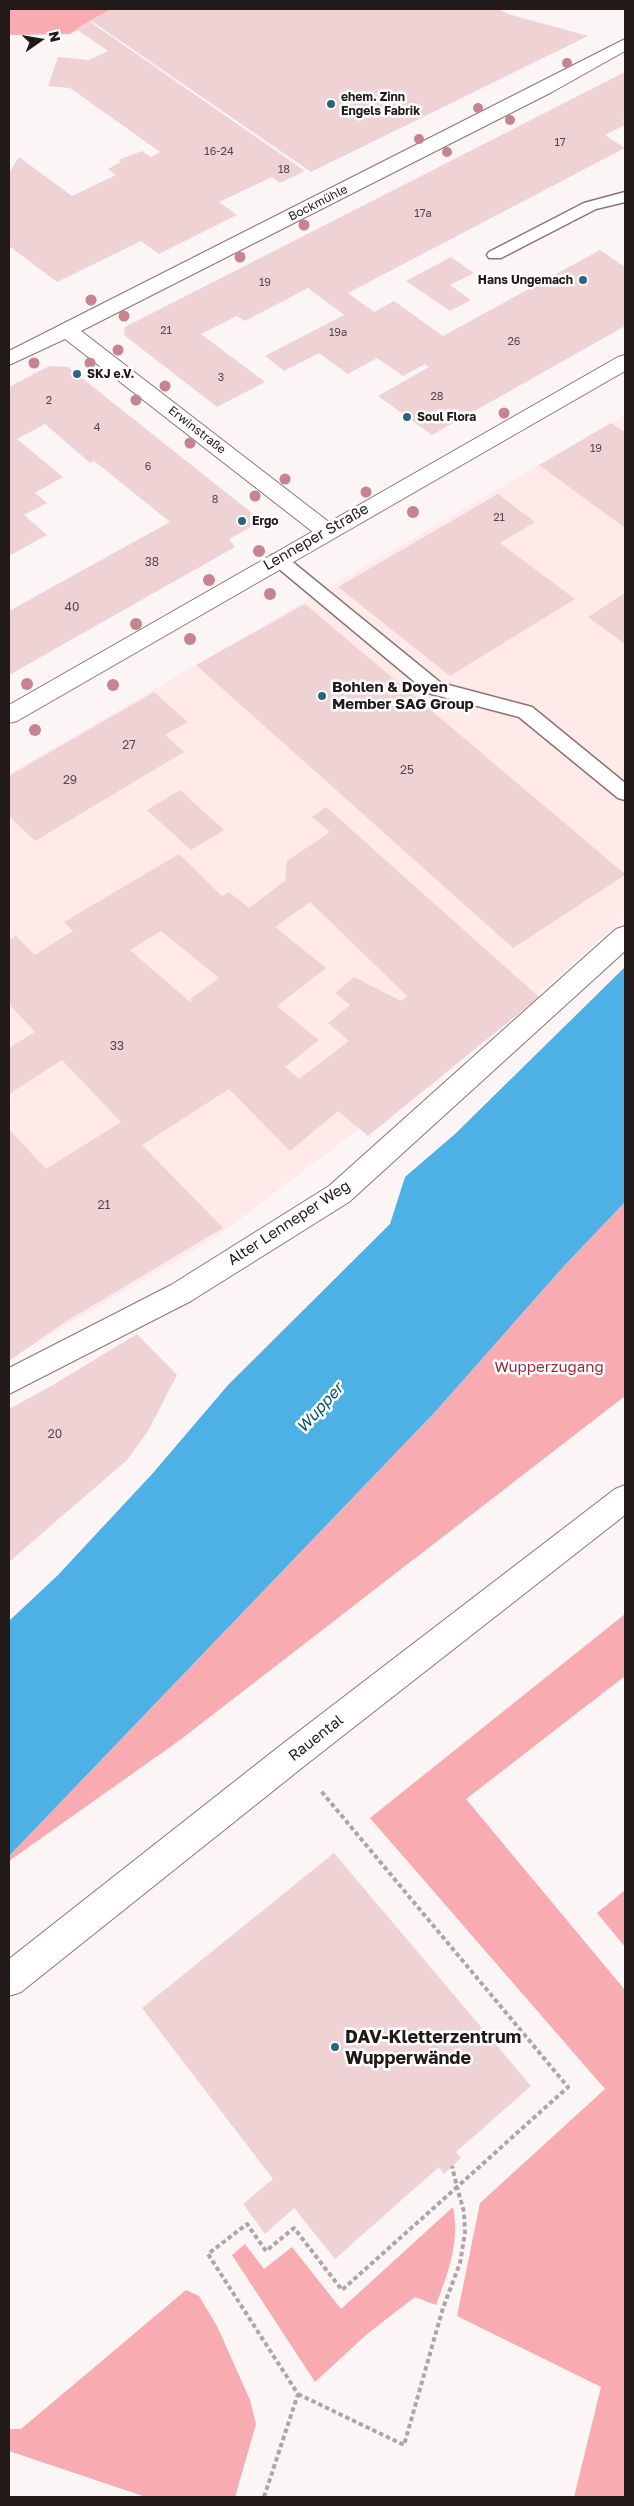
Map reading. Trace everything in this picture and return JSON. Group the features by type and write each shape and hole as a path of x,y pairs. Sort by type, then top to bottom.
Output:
{"street":[{"name":"Bockmühle","path":"9,359 545,88 625,44"},
{"name":"Erwinstraße","path":"66,330 326,531"},
{"name":"Lenneper Straße","path":"9,715 326,531 625,362"},
{"name":"Alter Lenneper Weg","path":"9,1382 181,1293 339,1194 625,936"},
{"name":"Rauental","path":"9,1980 292,1756 625,1498"}],"lane":[{"path":"495,255 590,206 625,198"},
{"path":"278,559 435,688 525,712 625,793"}],"path":[{"path":"292,1756 568,2086 457,2187 342,2290 294,2228 266,2251 247,2224 208,2254 298,2394 404,2445 443,2308 460,2263 464,2233 464,2212 457,2187 452,2166"},
{"path":"264,2497 298,2394"}],"shaded area":[{"path":"625,415 625,918 537,994 219,1235 9,1359 9,774"}],"green space":[{"path":"111,9 70,34 9,35 9,10"},
{"name":"Wupperzugang","path":"625,1202 625,1396 180,1740 9,1861 9,1856 435,1412 564,1266"},
{"path":"625,1614 625,1676 466,1799 625,1990 625,2497 574,2497 601,2387 457,2316 480,2203 605,2089 370,1818"},
{"path":"625,1890 625,1947 597,1913"},
{"path":"453,2207 455,2233 452,2257 436,2305 415,2297 367,2334 315,2382 232,2255 245,2244 264,2269 292,2247 341,2309"},
{"path":"186,2290 199,2296 217,2326 250,2400 256,2424 235,2497 146,2497 9,2451 9,2429 21,2429"}],"water":[{"name":"Wupper","path":"625,967 625,1202 564,1266 435,1412 9,1856 9,1621 58,1575 153,1473 228,1385 390,1224 405,1177 455,1134"}],"building":[{"name":"ehem. Zinn Engels Fabrik","path":"111,9 499,9 508,14 588,36 311,172 90,20"},
{"path":"89,21 305,171 280,183 272,177 219,202 237,215 159,254 141,241 57,282 9,246 9,173 19,157 72,196 116,175 108,169 121,162 118,160 142,151 151,157 160,152 70,88 48,86 58,57 89,60 108,51 76,29"},
{"path":"625,72 625,118 623,120 625,125 605,135 625,148 348,293 374,312 394,301 443,336 600,250 625,267 625,326 432,435 378,396 429,367 425,364 403,376 377,358 348,374 319,353 284,371 265,356 344,315 308,288 245,321 237,316 201,334 265,382 217,407 124,335 125,327"},
{"path":"451,257 474,273 450,285 471,300 450,311 406,281"},
{"path":"49,366 68,367 262,521 229,539 235,547 9,675 9,611 170,522 94,461 90,463 45,424 17,439 63,477 35,493 47,503 24,515 47,535 9,556 9,387"},
{"path":"611,423 625,432 625,528 539,465"},
{"path":"498,494 535,522 500,543 575,599 450,676 338,587"},
{"path":"625,593 625,644 588,617"},
{"path":"305,604 625,875 513,948 196,665"},
{"path":"154,692 188,722 165,735 184,752 35,841 9,816 9,776"},
{"path":"180,790 224,830 191,850 147,810"},
{"path":"326,807 539,997 368,1136 338,1111 290,1151 229,1089 142,1145 223,1228 65,1322 9,1361 9,1129 46,1169 121,1122 62,1060 9,1094 9,1048 35,1032 9,1004 9,940 16,936 35,955 73,931 64,922 179,854 222,896 229,892 249,908 285,881 287,861 330,832 312,817","holes":["310,902 407,996 401,1001 354,977 335,993 350,1005 328,1023 349,1041 299,1079 285,1067 319,1040 277,1006 326,968 275,927","161,931 219,978 190,999 192,1001 190,1002 130,950"]},
{"path":"137,1334 177,1375 148,1431 127,1460 9,1562 9,1409"},
{"name":"DAV-Kletterzentrum Wupperwände","path":"334,1853 531,2086 456,2152 461,2158 444,2174 439,2167 335,2259 294,2208 265,2234 243,2204 273,2179 142,2008"}],"place":[{"name":"ehem. Zinn Engels Fabrik","path":"331,104"},
{"name":"Hans Ungemach","path":"583,280"},
{"name":"SKJ e.V.","path":"77,374"},
{"name":"Soul Flora","path":"407,417"},
{"name":"Ergo","path":"242,521"},
{"name":"Bohlen & Doyen Member SAG Group","path":"322,696"},
{"name":"DAV-Kletterzentrum Wupperwände","path":"335,2047"}]}
